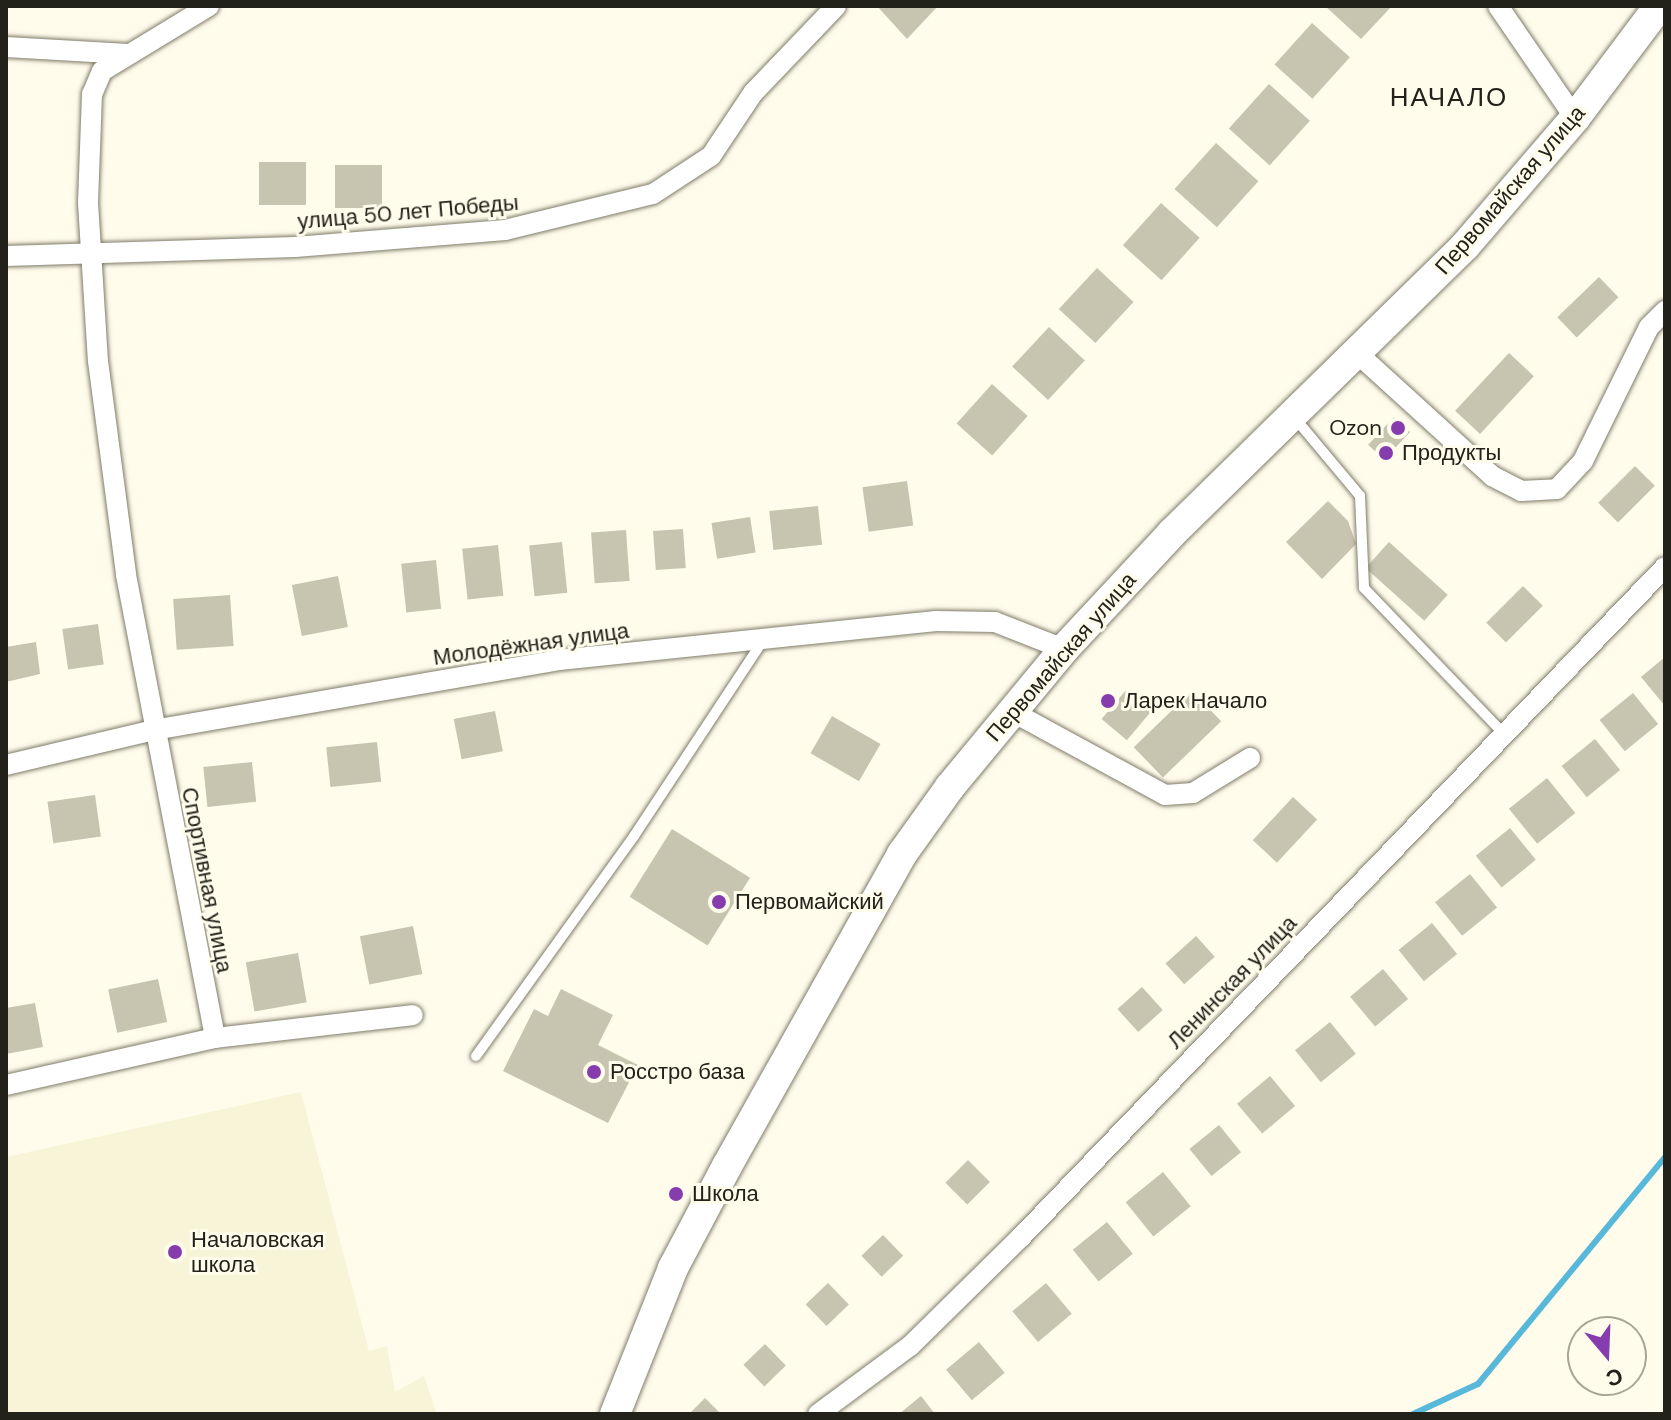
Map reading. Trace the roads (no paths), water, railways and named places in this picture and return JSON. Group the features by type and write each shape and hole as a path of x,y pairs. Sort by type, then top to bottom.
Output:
{"main road":[{"name":"Первомайская улица","path":"615,1414 673,1268 795,1041 902,854 1011,711 1064,649 1293,415 1465,246 1575,118 1659,6"}],"street":[{"path":"174,26 183,6"},
{"path":"154,730 102,390 92,256 92,94 102,71 209,6"},
{"name":"улица 50 лет Победы","path":"6,256 92,256 505,230 653,194 711,156 753,93 836,6"},
{"path":"1498,6 1575,118"},
{"path":"6,47 128,54"},
{"path":"1357,353 1492,476 1521,491 1557,489 1583,461 1649,327 1665,311"},
{"name":"Ленинская улица","path":"818,1414 910,1346 1021,1237 1665,567"},
{"name":"Молодёжная улица","path":"6,765 154,730 559,660 936,621 995,622 1064,649"},
{"path":"1011,711 1165,795 1193,793 1250,758"},
{"name":"Спортивная улица","path":"154,730 215,1038"},
{"path":"6,1085 215,1038 413,1015"}],"lane":[{"path":"1293,415 1360,496 1364,588 1505,735"},
{"path":"476,1056 634,836 764,639"}],"waterway":[{"path":"1413,1414 1478,1384 1665,1157"}],"place":[{"name":"Ozon","path":"1398,428"},
{"name":"Продукты","path":"1386,453"},
{"name":"Ларек Начало","path":"1108,701"},
{"name":"Первомайский","path":"719,902"},
{"name":"Росстро база","path":"594,1072"},
{"name":"Школа","path":"676,1194"},
{"name":"Началовская школа","path":"175,1252"}],"district":[{"name":"НАЧАЛО","path":"1449,98"}]}
